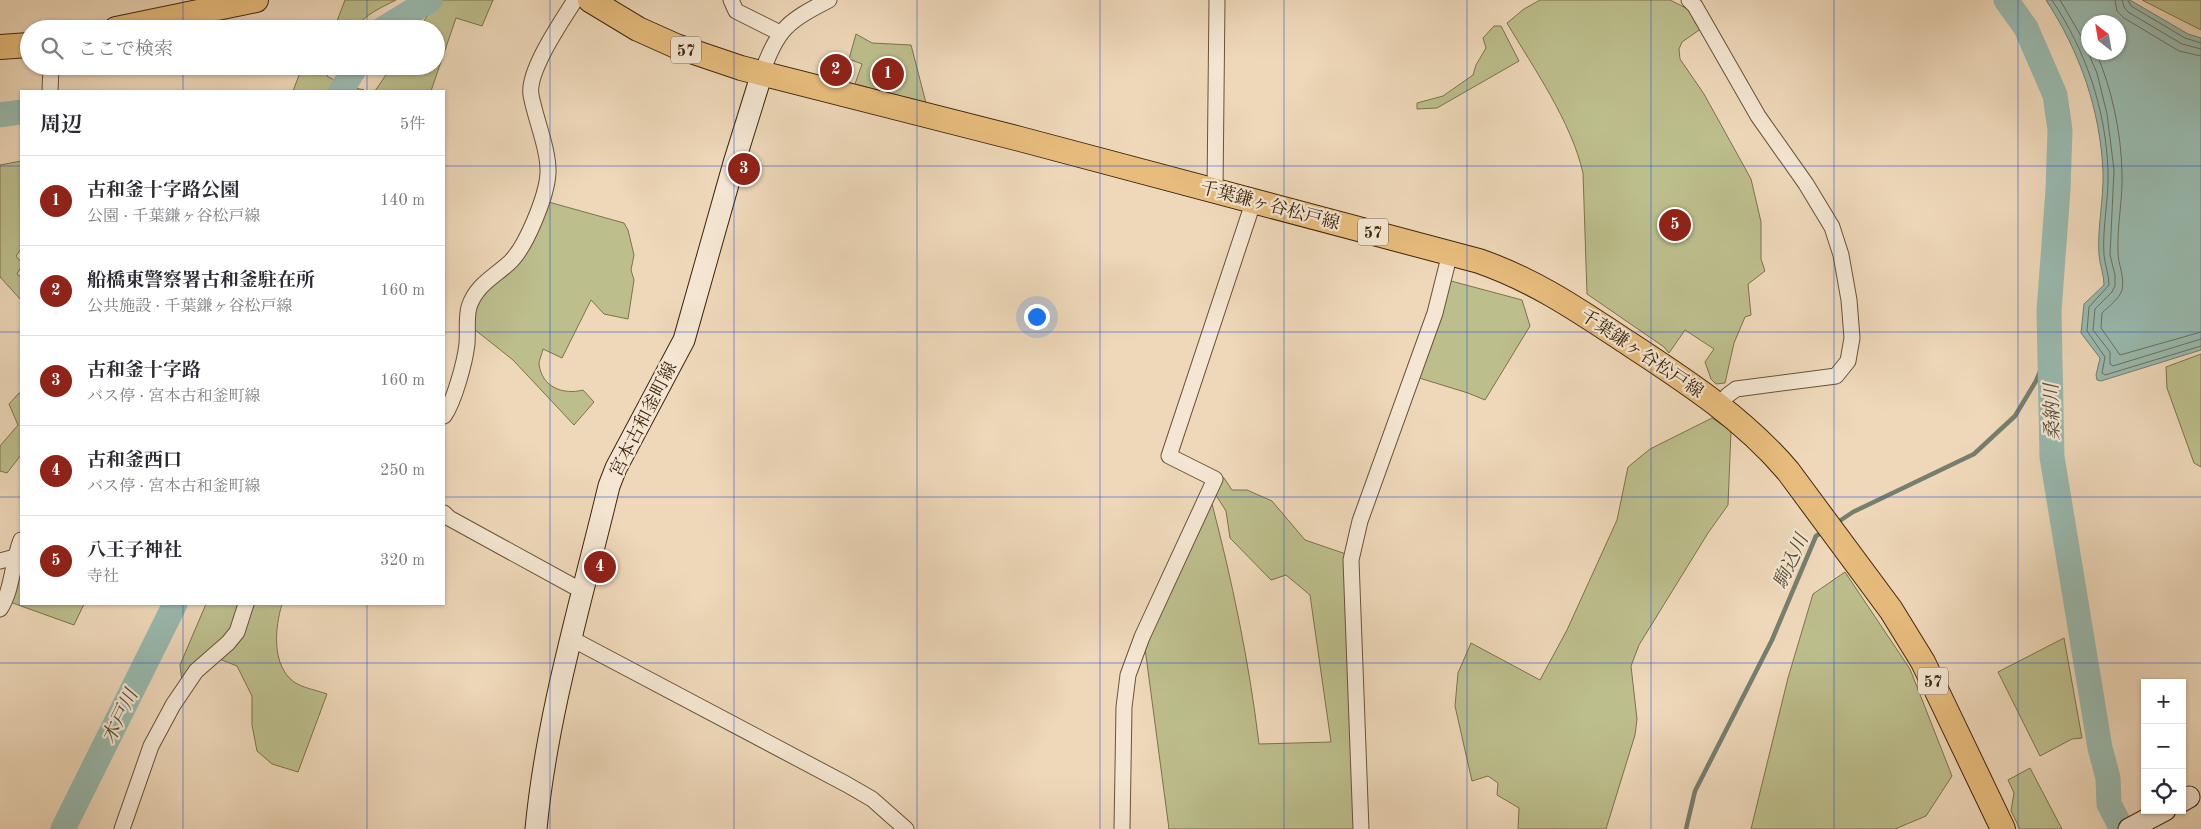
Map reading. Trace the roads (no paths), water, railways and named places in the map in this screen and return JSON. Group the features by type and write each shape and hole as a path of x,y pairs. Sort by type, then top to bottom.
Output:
{"main road":[{"path":"159,20 256,0"},
{"name":"千葉鎌ヶ谷松戸線","path":"598,2 638,29 676,46 762,73 1254,200 1450,253 1511,272 1555,295 1719,405 1770,450 1891,610 1923,662 2003,829"},
{"path":"0,47 20,46"}],"street":[{"path":"445,413 460,375 466,346 469,307 478,288 510,262 520,249 541,199 548,173 540,128 531,94 532,82 546,47 575,0"},
{"path":"731,0 736,11 780,33"},
{"path":"762,73 780,33 794,21 829,0"},
{"path":"1215,190 1217,0"},
{"path":"1689,0 1695,6 1758,116 1806,184 1832,227 1841,255 1849,300 1852,338 1848,361 1836,376 1736,389 1719,405"},
{"name":"宮本古和釜町線","path":"536,829 546,754 610,486 616,468 684,340 734,163 762,73"},
{"path":"50,90 51,75"},
{"path":"1122,829 1124,707 1128,675 1142,637 1214,480 1169,456 1254,200"},
{"path":"1361,829 1351,560 1360,521 1435,313 1450,253"},
{"path":"445,514 449,518 584,592"},
{"path":"0,609 11,581 15,557 20,543"},
{"path":"0,561 15,557"},
{"path":"122,829 151,746 173,705 196,671 228,643 237,632 246,605"},
{"path":"572,639 846,784 872,799 906,829"},
{"path":"2129,829 2158,814"}],"water":[{"path":"2046,0 2130,0 2188,34 2201,38 2201,350 2101,381 2097,380 2096,375 2100,358 2081,333 2084,304 2104,285 2099,245 2103,182 2101,148 2093,103 2069,40"}],"waterway":[{"name":"木戸川","path":"398,20 430,0"},
{"name":"桑納川","path":"2006,0 2026,28 2055,95 2060,130 2058,190 2049,311 2052,457 2100,748 2108,778 2109,804 2122,829"},
{"name":"木戸川","path":"342,90 351,75"},
{"path":"0,115 20,112"},
{"name":"駒込川","path":"1835,524 1853,512 1974,454 2015,416 2036,381 2051,344"},
{"name":"駒込川","path":"1686,829 1695,791 1772,640 1816,536 1824,531"},
{"name":"木戸川","path":"63,829 175,605"}],"place":[{"name":"船橋東警察署古和釜駐在所","path":"836,70"},
{"name":"古和釜十字路公園","path":"888,74"},
{"name":"古和釜十字路","path":"744,169"},
{"name":"八王子神社","path":"1675,225"},
{"name":"古和釜西口","path":"600,567"}]}
